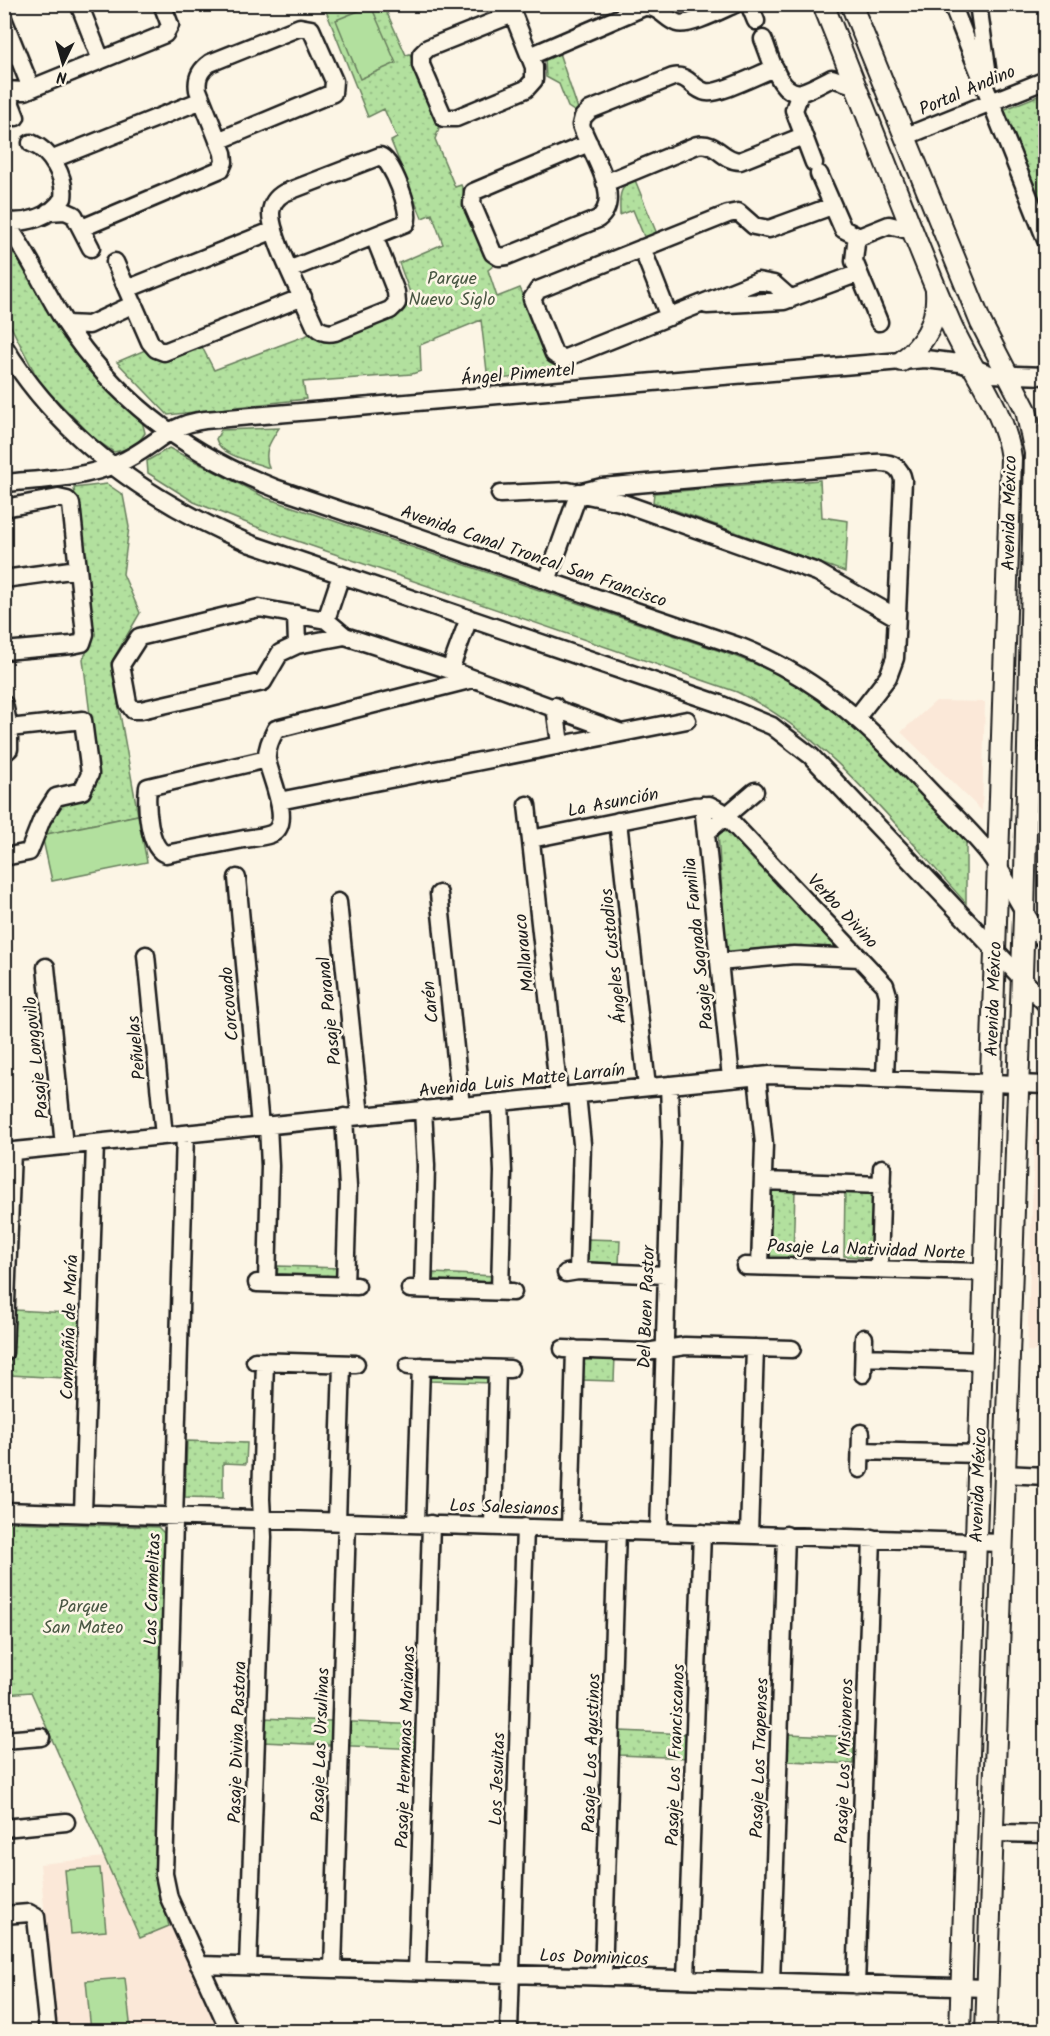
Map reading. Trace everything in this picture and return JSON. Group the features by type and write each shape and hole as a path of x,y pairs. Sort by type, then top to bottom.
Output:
{"main road":[{"name":"Avenida México","path":"823,4 936,288 972,367 1004,426 1011,458 960,2031"},
{"name":"Avenida México","path":"851,4 981,323 1026,410 1035,453 1037,692 1021,978 986,2031"},
{"path":"902,361 920,345 932,324 936,288"}],"street":[{"path":"80,4 100,60"},
{"path":"16,117 5,91 18,92 31,88 165,34 170,25 162,4"},
{"path":"530,56 644,7 661,10 681,24 735,4"},
{"path":"749,4 756,21"},
{"path":"952,4 1046,240"},
{"path":"978,4 991,102"},
{"path":"511,9 530,56 535,76 526,89 452,120 444,118 439,112 420,62 424,51 511,9"},
{"path":"4,21 31,88"},
{"path":"82,228 218,172 223,166 224,157 202,100 197,80 205,66 300,27 308,27 314,32 334,81 333,93 218,141"},
{"path":"763,39 784,86 800,93"},
{"path":"832,78 841,50"},
{"path":"589,143 473,192 472,204 491,251 499,257 507,256 598,219 608,206 605,183 589,143 581,125 583,117 590,110 673,77 686,77 700,89 712,92 775,68"},
{"path":"856,86 832,78 800,93 794,110 843,229 860,237"},
{"name":"Portal Andino","path":"904,137 1046,80"},
{"path":"53,159 202,100"},
{"path":"605,183 697,145 712,146 731,160 740,161 803,136"},
{"path":"4,221 30,221 48,212 60,202 63,195 53,159 43,148 31,143"},
{"path":"291,269 374,236 403,225 409,216 389,161 380,156 280,195 272,207 274,230 315,326 327,333 394,307 398,296 374,236"},
{"path":"889,225 898,195"},
{"path":"791,299 774,284 758,281 567,358 559,359 554,354 533,303 533,295 538,290 733,213 742,214 754,226 768,229 832,206"},
{"path":"48,212 70,213 77,217 91,248"},
{"name":"Avenida Canal Troncal San Francisco","path":"4,221 21,244 66,324 81,345 117,389 167,432 218,463 265,485 763,656 805,678 857,717 986,850 1024,915 1046,942"},
{"path":"21,244 30,221"},
{"path":"879,322 853,255 860,237 889,225 913,231"},
{"path":"127,289 274,230"},
{"path":"642,248 669,317"},
{"path":"115,262 150,342 164,352 303,297"},
{"path":"697,305 760,304 791,299 859,273"},
{"path":"66,324 89,325 134,304"},
{"path":"81,345 89,325"},
{"path":"4,345 45,403 85,445 111,466 163,501 222,532 717,703 760,720 782,733 841,785 1046,1004"},
{"name":"Ángel Pimentel","path":"4,483 75,476 111,466 132,457 167,432 183,424 206,420 936,358 990,374 1046,376"},
{"path":"500,494 581,492 602,487 875,463 887,463 897,468 903,480 895,658 891,671 857,717"},
{"path":"547,581 581,492"},
{"path":"581,492 628,504 818,572 896,617"},
{"path":"4,508 58,498 67,500 71,504 85,634 82,643 4,651"},
{"path":"4,579 78,569"},
{"path":"326,620 341,575"},
{"path":"345,636 297,645 280,653 263,682 141,710 133,710 128,703 121,665 139,637 259,608 326,620 345,636 555,706 619,732"},
{"path":"296,614 297,645"},
{"path":"432,691 469,618"},
{"path":"267,759 148,787 147,797 153,845 159,852 166,854 272,834 279,829 281,820 279,801 267,759 268,745 276,729 473,679"},
{"path":"4,704 9,728 9,749 4,753"},
{"path":"555,706 560,744"},
{"path":"4,857 29,852 42,819 56,797 82,791 90,774 83,720 9,728"},
{"path":"279,801 687,720"},
{"path":"706,833 755,791"},
{"name":"Mallarauco","path":"527,805 558,1096"},
{"name":"Verbo Divino","path":"703,805 716,807 726,816 885,985 888,995 885,1078"},
{"name":"La Asunción","path":"531,839 703,805"},
{"name":"Pasaje Sagrada Familia","path":"703,805 731,1078"},
{"name":"Ángeles Custodios","path":"618,821 647,1087"},
{"name":"Corcovado","path":"237,878 270,1182 262,1283"},
{"name":"Carén","path":"439,894 460,1106"},
{"name":"Pasaje Paranal","path":"262,1283 351,1286 348,1187 352,1117 338,902"},
{"name":"Peñuelas","path":"146,955 164,1136"},
{"path":"719,962 794,955 860,958"},
{"name":"Pasaje Longovilo","path":"46,967 64,1146"},
{"path":"757,1076 764,1144 763,1181 882,1185"},
{"name":"Avenida Luis Matte Larraín","path":"8,1151 757,1076 885,1078 1046,1085"},
{"name":"Del Buen Pastor","path":"659,1532 671,1143 669,1084"},
{"path":"577,1094 582,1144 572,1272 666,1275"},
{"path":"423,1109 426,1166 416,1289 506,1292 500,1102"},
{"name":"Las Carmelitas","path":"185,1134 164,1874 167,1890 230,2031"},
{"name":"Compañía de María","path":"83,1513 95,1143"},
{"path":"4,1353 8,1151"},
{"path":"879,1269 882,1168"},
{"name":"Pasaje La Natividad Norte","path":"763,1181 753,1266 985,1272"},
{"path":"863,1374 864,1338"},
{"path":"570,1528 569,1349 646,1352 685,1346 792,1349"},
{"path":"749,1534 755,1348"},
{"path":"864,1357 982,1361"},
{"name":"Pasaje Las Ursulinas","path":"260,1361 349,1364 342,1521 333,1969"},
{"name":"Pasaje Divina Pastora","path":"249,1966 262,1519 260,1361"},
{"name":"Pasaje Hermanas Marianas","path":"417,1971 423,1524 414,1366 503,1369 493,1526"},
{"path":"860,1469 861,1433"},
{"path":"860,1451 979,1454"},
{"path":"1004,1474 1046,1476"},
{"name":"Los Salesianos","path":"4,1510 1002,1542"},
{"name":"Los Jesuitas","path":"509,2031 525,1527"},
{"name":"Pasaje Los Agustinos","path":"603,1977 617,1530"},
{"name":"Pasaje Los Franciscanos","path":"687,1979 702,1533"},
{"name":"Pasaje Los Trapenses","path":"771,1982 786,1535"},
{"name":"Pasaje Los Misioneros","path":"856,1985 872,1538"},
{"path":"4,1740 41,1737"},
{"path":"4,1828 66,1822"},
{"path":"993,1833 1046,1834"},
{"path":"4,1915 32,1913 36,1917 48,2031"},
{"name":"Los Dominicos","path":"200,1965 988,1988"}],"shaded area":[{"path":"936,701 985,702 982,811 901,732"},
{"path":"1035,1120 1046,1120 1045,1352 1027,1351"},
{"path":"105,1857 140,1938 169,1926 181,1944 221,2031 56,2031 40,1864"}],"green space":[{"name":"Parque Nuevo Siglo","path":"383,4 406,55 410,54 439,129 435,139 455,187 461,185 493,266 488,270 497,297 520,288 555,364 567,372 488,380 481,320 420,345 421,371 412,374 303,382 306,399 168,415 117,362 145,350 154,356 201,345 214,370 310,334 328,338 337,337 402,313 412,298 399,263 443,244 432,214 422,218 391,141 397,138 384,109 368,117 326,11 323,11 320,5"},
{"path":"371,6 396,63 360,79 336,20"},
{"path":"558,50 580,115 568,107 559,84 546,77 545,59"},
{"path":"1045,93 1045,230 998,112"},
{"path":"635,180 657,234 645,239 633,210 620,215 622,190"},
{"path":"4,233 89,369 142,421 145,433 132,446 114,452 95,439 40,383 5,315"},
{"path":"279,428 267,452 269,468 231,454 219,445 216,439 221,430"},
{"path":"169,448 266,498 723,652 796,682 819,696 857,728 966,841 966,903 888,815 832,758 802,732 770,710 737,692 262,529 194,502 148,473 147,461"},
{"path":"820,480 822,517 848,521 845,572 653,502 654,493"},
{"path":"107,484 123,495 129,527 123,574 140,613 111,663 138,815 42,835 58,801 87,795 95,783 97,770 83,659 93,639 74,488"},
{"path":"138,815 147,862 52,881 42,835"},
{"path":"730,831 840,950 726,953 718,833"},
{"path":"845,1187 875,1187 872,1258 844,1256"},
{"path":"770,1189 795,1190 793,1257 768,1256"},
{"path":"588,1239 620,1240 619,1265 587,1264"},
{"path":"278,1266 341,1268 340,1279 277,1277"},
{"path":"433,1273 496,1276 496,1286 433,1285"},
{"path":"14,1310 85,1314 82,1379 10,1375"},
{"path":"582,1355 615,1356 614,1381 581,1380"},
{"path":"429,1370 493,1372 492,1383 429,1381"},
{"path":"187,1441 247,1443 246,1464 223,1463 223,1498 185,1497"},
{"name":"Parque San Mateo","path":"5,1522 158,1527 164,1533 157,1880 169,1926 140,1938 31,1692 5,1694"},
{"path":"263,1718 421,1725 420,1749 262,1742"},
{"path":"620,1731 689,1734 689,1758 619,1755"},
{"path":"788,1734 854,1737 853,1764 787,1761"},
{"path":"100,1868 106,1931 71,1934 65,1870"},
{"path":"125,1978 131,2031 91,2031 86,1981"}]}
